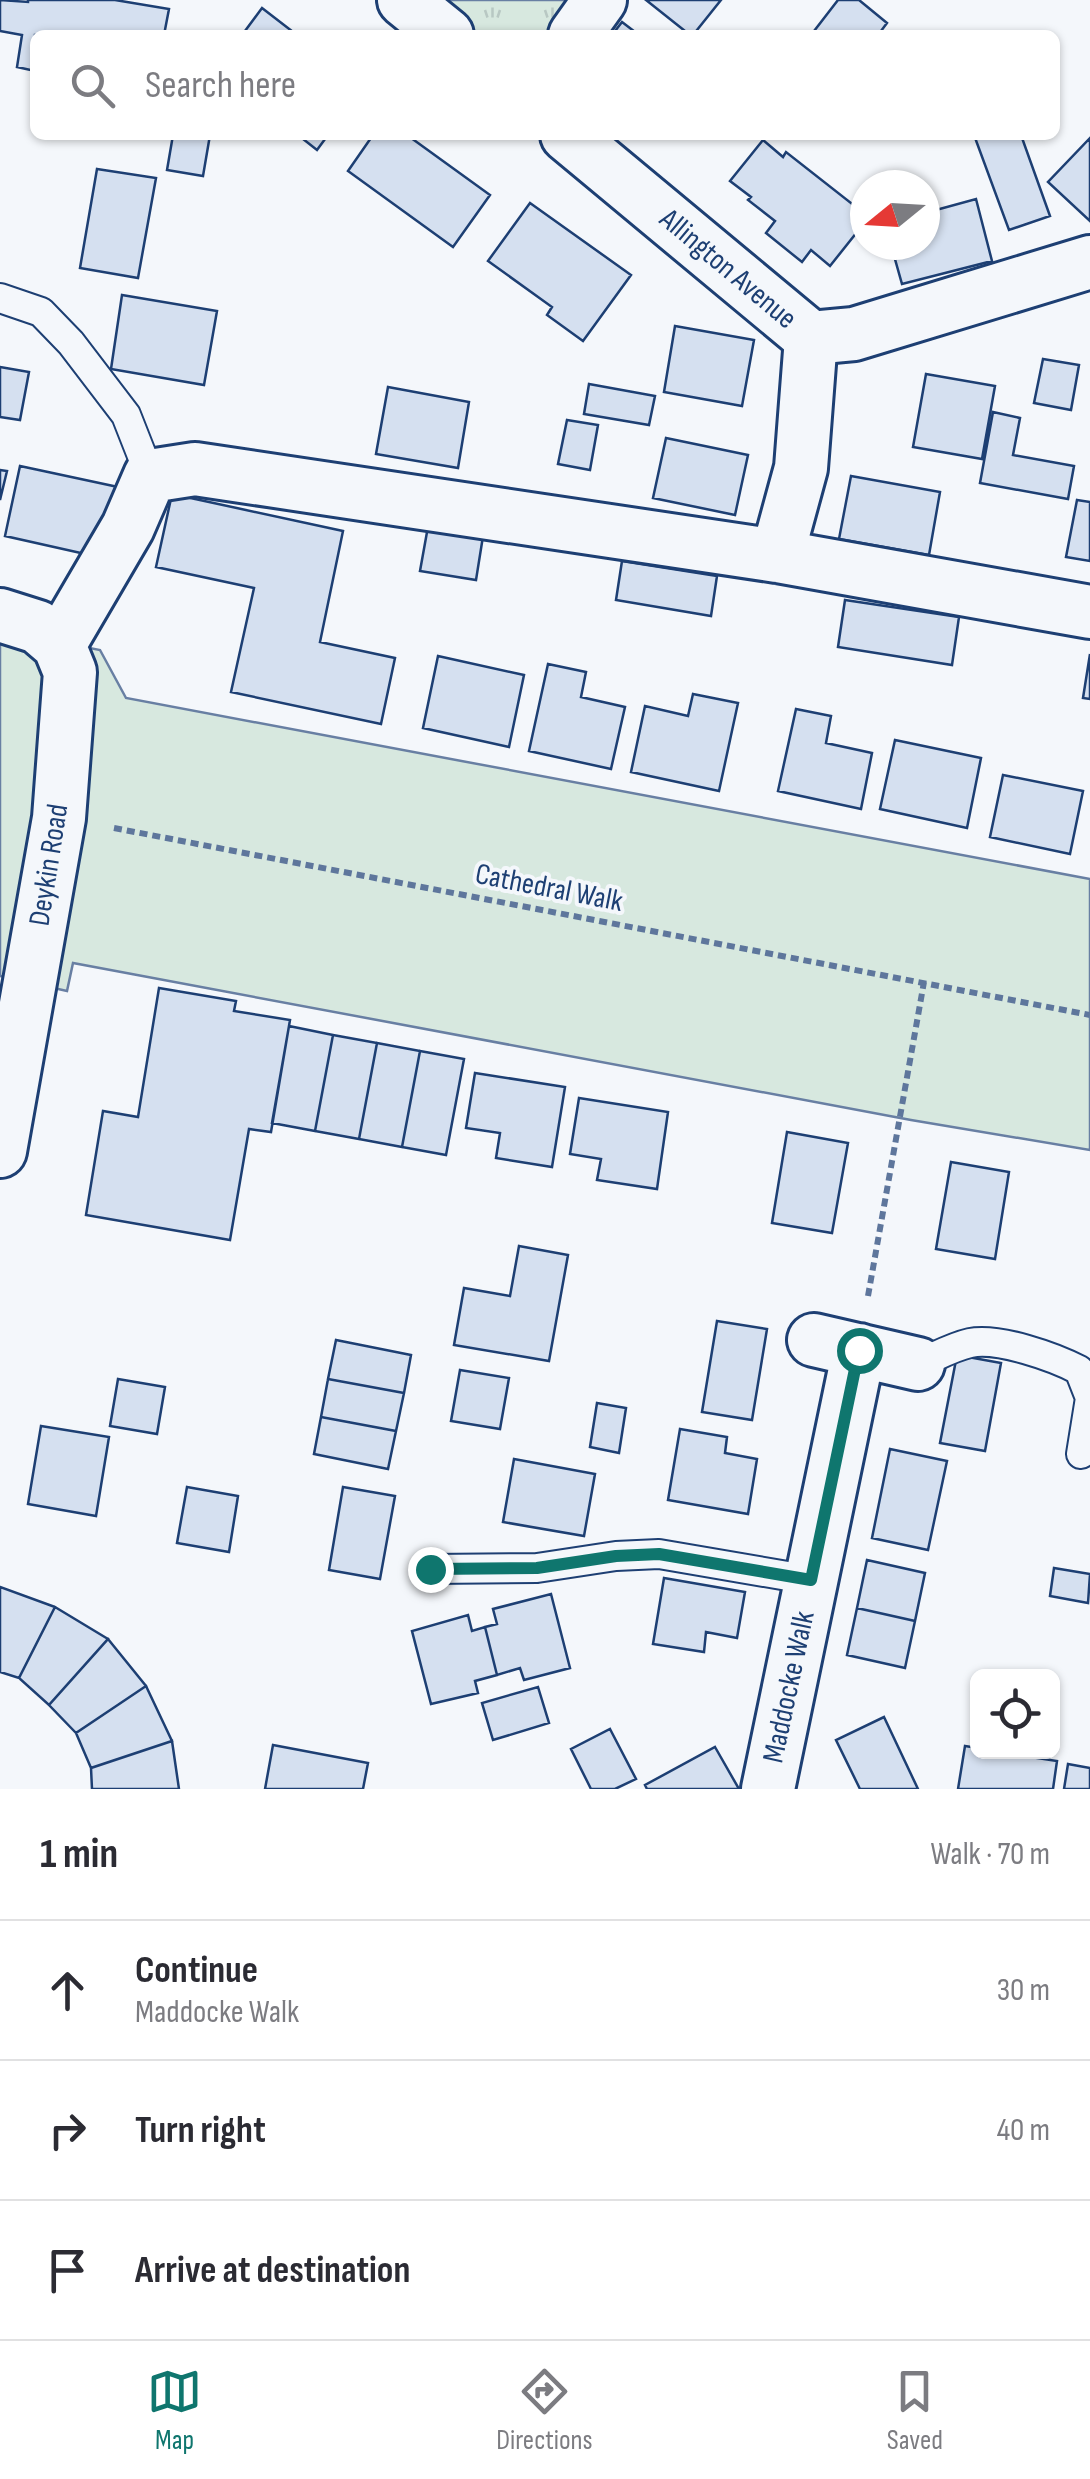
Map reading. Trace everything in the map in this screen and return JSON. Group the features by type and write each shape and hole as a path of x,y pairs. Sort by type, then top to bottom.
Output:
{"street":[{"path":"404,0 441,30"},
{"path":"578,30 600,0"},
{"name":"Allington Avenue","path":"574,140 811,338 800,468 777,556"},
{"path":"811,338 854,334 1090,262"},
{"path":"0,615 38,627 59,644 128,526 150,476 194,469 777,556 1090,612"},
{"name":"Deykin Road","path":"0,1152 58,818 70,672 59,644"},
{"path":"836,1345 918,1364"},
{"name":"Maddocke Walk","path":"768,1789 811,1580 836,1345"}],"lane":[{"path":"0,298 41,312 71,343 126,415 150,476"},
{"path":"918,1364 972,1342 1054,1357 1079,1370 1090,1398 1081,1454"},
{"path":"430,1569 537,1568 659,1554 811,1580"}],"path":[{"name":"Cathedral Walk","path":"58,818 1090,1015"},
{"path":"836,1345 924,982"}],"green space":[{"path":"404,0 600,0 579,30 441,30"},
{"path":"0,630 100,650 126,698 1090,879 1090,1150 73,963 67,991 0,976"}],"building":[{"path":"0,0 115,0 169,9 165,30 30,30 30,70 17,67 22,35 0,31"},
{"path":"646,0 721,0 697,30 684,30"},
{"path":"838,0 859,0 887,23 882,30 815,30"},
{"path":"262,8 291,30 246,30"},
{"path":"622,22 632,30 616,30"},
{"path":"1090,138 1090,221 1048,182"},
{"path":"172,140 209,140 203,176 167,170"},
{"path":"304,140 324,140 317,150"},
{"path":"370,140 414,140 490,195 453,247 348,171"},
{"path":"763,140 783,157 786,152 850,202 850,241 830,266 811,250 802,262 766,233 775,221 730,181"},
{"path":"976,140 1023,140 1050,216 1009,230"},
{"path":"97,169 156,178 138,278 80,268"},
{"path":"976,199 992,261 902,284 895,260 940,260 940,209"},
{"path":"530,203 631,275 583,341 547,315 552,307 488,261"},
{"path":"122,295 217,311 204,385 111,369"},
{"path":"675,326 754,340 742,406 664,392"},
{"path":"1043,359 1079,365 1071,410 1034,403"},
{"path":"0,367 29,372 20,420 0,417"},
{"path":"926,374 995,386 982,459 913,447"},
{"path":"589,384 655,396 649,425 584,414"},
{"path":"388,387 469,402 458,468 376,454"},
{"path":"993,412 1020,418 1013,455 1074,466 1068,499 980,483"},
{"path":"567,420 598,425 590,470 558,464"},
{"path":"666,438 748,455 735,515 653,498"},
{"path":"20,466 118,487 103,558 5,536"},
{"path":"0,470 7,471 0,500"},
{"path":"851,476 940,492 929,555 839,539"},
{"path":"172,494 343,531 320,642 395,658 381,724 231,692 254,588 156,567"},
{"path":"1077,500 1090,502 1090,561 1066,557"},
{"path":"429,521 484,530 476,580 420,571"},
{"path":"622,561 717,576 711,616 616,600"},
{"path":"845,600 959,617 952,665 838,647"},
{"path":"1090,654 1090,699 1083,698"},
{"path":"438,656 524,675 509,747 423,728"},
{"path":"548,664 586,672 581,697 625,707 611,769 529,751"},
{"path":"693,694 738,703 719,791 631,772 645,706 688,716"},
{"path":"796,709 831,716 826,743 872,753 861,809 778,791"},
{"path":"895,740 981,758 967,828 880,809"},
{"path":"1003,775 1083,791 1070,854 990,837"},
{"path":"159,988 236,1001 234,1011 290,1020 271,1132 249,1129 230,1240 86,1215 103,1111 138,1117"},
{"path":"289,1026 333,1035 315,1131 272,1123"},
{"path":"333,1035 377,1043 359,1139 315,1131"},
{"path":"377,1043 420,1051 402,1147 359,1139"},
{"path":"420,1051 464,1059 446,1155 402,1147"},
{"path":"475,1073 565,1087 552,1167 496,1158 500,1133 466,1128"},
{"path":"579,1098 668,1112 657,1189 597,1180 601,1159 570,1154"},
{"path":"787,1132 848,1143 832,1233 772,1223"},
{"path":"951,1162 1009,1172 995,1259 936,1249"},
{"path":"519,1246 568,1255 549,1361 454,1345 464,1288 510,1296"},
{"path":"717,1321 767,1329 752,1420 702,1412"},
{"path":"336,1340 411,1355 404,1393 328,1379"},
{"path":"957,1355 1001,1363 985,1451 940,1443"},
{"path":"460,1370 509,1378 500,1429 451,1421"},
{"path":"118,1379 165,1387 157,1434 110,1426"},
{"path":"328,1379 404,1393 396,1431 321,1417"},
{"path":"597,1403 626,1408 619,1453 590,1447"},
{"path":"321,1417 396,1431 388,1469 314,1454"},
{"path":"41,1426 109,1437 96,1516 28,1504"},
{"path":"680,1429 727,1437 725,1453 757,1459 748,1514 668,1500"},
{"path":"890,1449 947,1461 928,1550 872,1538"},
{"path":"514,1459 595,1474 584,1536 503,1522"},
{"path":"187,1487 238,1496 229,1552 177,1543"},
{"path":"343,1487 395,1496 380,1579 329,1570"},
{"path":"867,1560 925,1573 915,1621 857,1608"},
{"path":"1054,1568 1090,1574 1088,1603 1050,1596"},
{"path":"664,1578 745,1592 737,1638 706,1632 704,1652 653,1644"},
{"path":"0,1587 55,1607 19,1678 0,1672"},
{"path":"551,1594 570,1668 524,1680 520,1668 497,1675 485,1627 497,1624 493,1609"},
{"path":"55,1607 108,1639 49,1705 19,1678"},
{"path":"857,1608 915,1621 905,1668 847,1655"},
{"path":"468,1615 472,1631 485,1627 497,1675 475,1681 478,1693 431,1704 412,1631"},
{"path":"108,1639 146,1686 76,1733 49,1705"},
{"path":"146,1686 172,1741 91,1768 76,1733"},
{"path":"538,1687 549,1723 493,1740 482,1703"},
{"path":"884,1717 918,1789 860,1789 836,1740"},
{"path":"610,1729 636,1779 615,1789 591,1789 571,1749"},
{"path":"172,1741 179,1789 92,1789 91,1768"},
{"path":"273,1745 368,1763 363,1789 265,1789"},
{"path":"965,1746 970,1747 970,1759 1057,1761 1053,1789 958,1789"},
{"path":"715,1747 739,1789 647,1789 645,1785"},
{"path":"1068,1764 1090,1768 1090,1789 1064,1789"}],"route":[{"path":"430,1569 537,1568 659,1554 811,1580 859,1350"}]}
